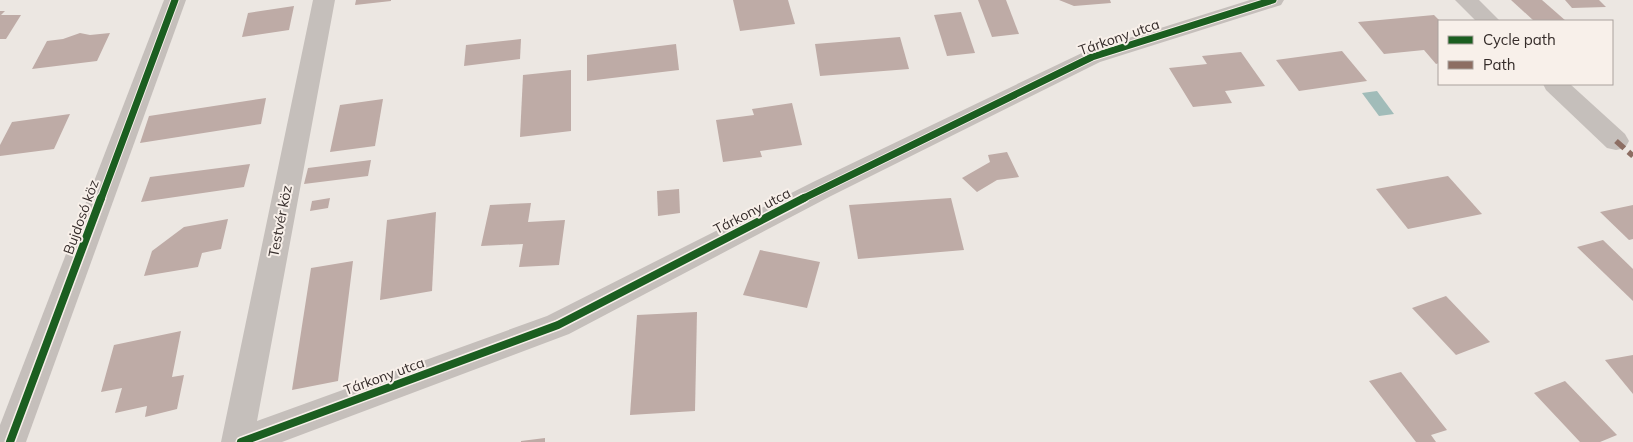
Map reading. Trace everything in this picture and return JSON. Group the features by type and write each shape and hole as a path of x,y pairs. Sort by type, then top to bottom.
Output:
{"street":[{"name":"Bujdosó köz","path":"10,442 175,0"},
{"name":"Testvér köz","path":"237,442 324,0"},
{"name":"Tárkony utca","path":"241,442 558,325 822,189 1092,57 1273,0"},
{"path":"1466,0 1488,20"},
{"path":"1556,85 1616,141"}],"water":[{"path":"1377,91 1394,114 1379,116 1362,93"}],"building":[{"path":"356,0 391,0 391,1 355,5"},
{"path":"733,0 788,0 795,24 740,31"},
{"path":"978,0 1006,0 1019,34 992,37"},
{"path":"1059,0 1110,0 1111,3 1074,6"},
{"path":"1511,0 1542,0 1565,20 1533,20"},
{"path":"1565,0 1599,0 1606,7 1572,8"},
{"path":"294,6 289,30 242,37 248,13"},
{"path":"0,11 5,11 1,15 21,15 6,39 0,39"},
{"path":"961,12 975,53 947,56 934,15"},
{"path":"1434,15 1439,20 1438,63 1436,64 1424,50 1384,54 1358,22"},
{"path":"80,33 90,35 110,33 97,61 32,69 47,41 63,39"},
{"path":"900,37 909,69 820,76 815,44"},
{"path":"521,39 520,59 464,66 466,45"},
{"path":"676,44 679,70 587,81 587,55"},
{"path":"1342,51 1367,81 1299,91 1276,60"},
{"path":"1241,52 1265,86 1225,91 1232,103 1193,107 1169,68 1207,64 1202,56"},
{"path":"571,70 571,131 520,137 523,75"},
{"path":"266,98 261,124 140,143 149,116"},
{"path":"383,99 375,146 330,152 340,105"},
{"path":"792,103 802,145 760,151 762,157 723,162 716,120 754,115 752,109"},
{"path":"70,114 54,149 0,156 0,145 12,122"},
{"path":"1007,152 1019,177 997,180 977,192 962,178 990,162 988,155"},
{"path":"371,160 368,176 304,184 308,168"},
{"path":"250,164 244,187 141,202 150,177"},
{"path":"1448,176 1482,214 1408,229 1376,189"},
{"path":"679,189 680,213 658,216 657,191"},
{"path":"330,198 328,208 310,211 312,201"},
{"path":"951,198 964,250 858,259 849,205"},
{"path":"531,203 528,222 565,220 559,265 519,267 523,244 481,246 490,205"},
{"path":"1633,205 1633,239 1629,240 1600,212"},
{"path":"436,212 432,291 380,300 387,220"},
{"path":"228,219 221,249 202,253 198,267 144,276 152,251 184,227"},
{"path":"1603,240 1633,269 1633,301 1577,247"},
{"path":"760,250 820,262 807,308 743,295"},
{"path":"353,261 338,381 292,390 311,268"},
{"path":"1446,296 1490,342 1456,355 1412,308"},
{"path":"697,312 695,411 630,415 637,315"},
{"path":"181,331 172,377 184,375 177,409 145,417 147,406 115,413 122,388 101,392 114,345"},
{"path":"1633,355 1633,394 1605,360"},
{"path":"1401,372 1447,430 1431,435 1436,442 1416,442 1369,381"},
{"path":"1565,381 1617,435 1600,442 1580,442 1534,393"},
{"path":"545,438 545,442 521,442 521,441"}],"marked path":[{"path":"1616,141 1633,156"}],"cycle path":[{"path":"10,442 175,0"},
{"path":"241,442 558,325 822,189 1092,57 1273,0"}]}
